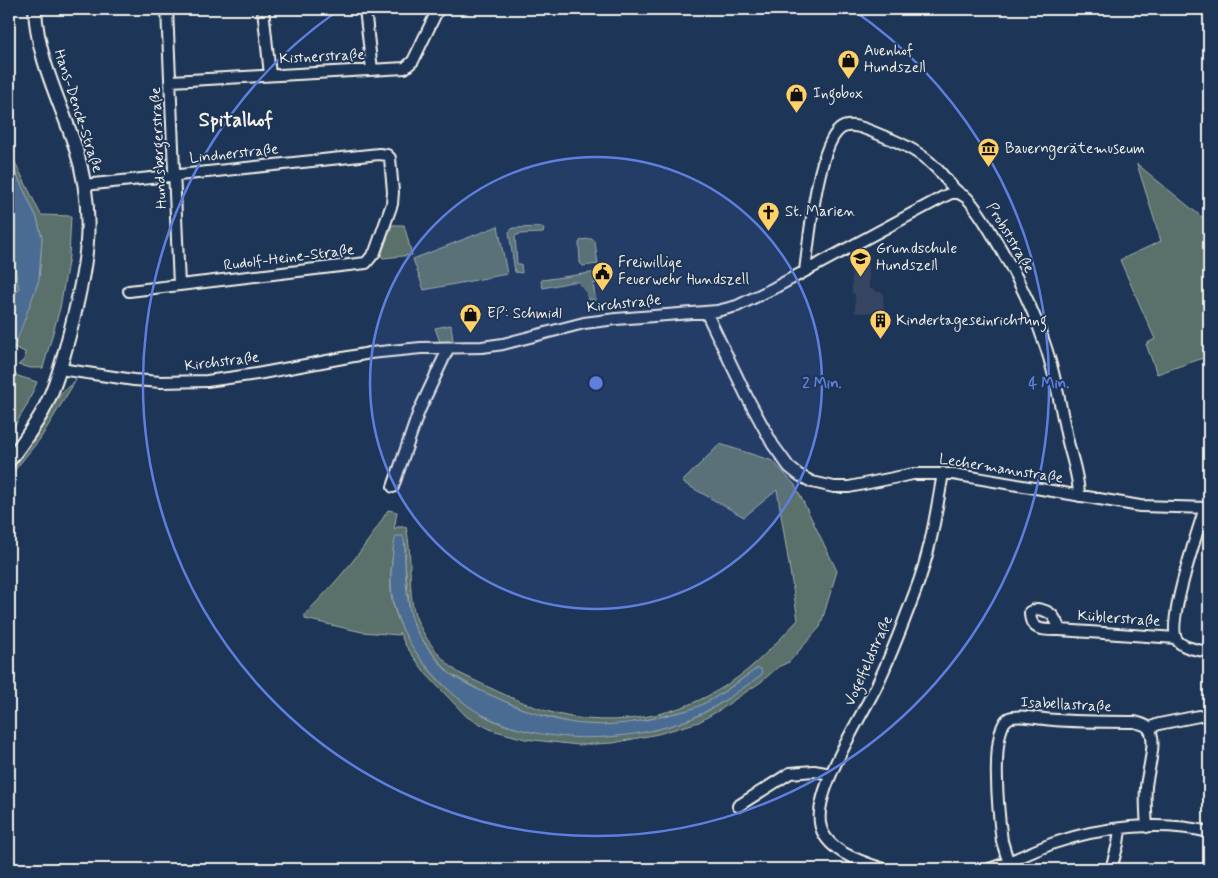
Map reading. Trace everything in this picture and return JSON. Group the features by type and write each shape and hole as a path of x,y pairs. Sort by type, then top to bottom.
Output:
{"street":[{"name":"Hans-Denck-Straße","path":"9,461 24,442 43,411 60,369 78,302 88,248 87,206 84,185 75,147 42,54 36,29 35,9"},
{"name":"Hundsbergerstraße","path":"167,9 179,285"},
{"path":"263,9 270,75"},
{"path":"365,9 372,70"},
{"name":"Kistnerstraße","path":"170,80 405,68 410,66 438,9"},
{"name":"Probststraße","path":"805,271 822,166 830,144 840,129 846,126 861,128 889,138 911,149 935,167 958,193 970,201 988,226 1017,279 1039,328 1056,387 1077,478 1079,496"},
{"name":"Lindnerstraße","path":"84,185 379,154 387,155"},
{"name":"Rudolf-Heine-Straße","path":"129,291 366,263 375,252 393,198 391,163 387,155"},
{"name":"Kirchstraße","path":"60,369 134,380 161,382 207,381 370,353 413,349 482,347 502,344 584,323 616,318 706,312 737,306 943,197 958,193"},
{"name":"Lechermannstraße","path":"706,312 746,395 773,445 789,467 799,475 822,485 849,487 913,474 943,473 1140,506 1207,508"},
{"path":"393,487 419,411 448,349"},
{"name":"Vogelfeldstraße","path":"884,869 856,859 838,849 825,837 820,822 821,805 831,774 876,687 916,589 934,531 943,473"},
{"path":"1207,508 1177,608 1174,630 1176,638 1187,646 1209,652"},
{"name":"Küblerstraße","path":"1060,630 1176,638"},
{"name":"Isabellastraße","path":"1009,863 1003,843 997,792 1002,724 1016,716 1060,721 1135,722 1149,728"},
{"path":"1147,827 1146,788 1152,747 1152,734 1149,728 1159,724 1199,716"},
{"path":"738,806 790,773 814,771 831,774"},
{"path":"990,869 1077,836 1147,827 1188,828 1209,832"},
{"path":"1111,869 1120,829"}],"shaded area":[{"path":"9,159 37,218 42,238 39,280 9,362 9,301 19,289 14,258 15,226 9,229"},
{"name":"Grundschule Hundszell","path":"851,264 869,264 869,289 883,292 884,312 855,313 855,294 852,293"},
{"path":"396,536 403,536 404,539 409,606 416,630 427,647 448,672 464,683 517,707 556,720 576,723 595,725 637,722 694,708 719,695 758,668 761,669 762,673 713,708 693,718 659,729 634,734 582,738 530,732 505,725 483,715 464,703 429,669 408,640 398,619 391,587 393,549"}],"green space":[{"path":"9,150 41,215 71,216 69,256 60,308 43,368 18,365 24,360 25,352 16,348 12,350 39,280 42,238 37,218 9,159"},
{"path":"1137,164 1209,223 1209,356 1157,374 1146,344 1155,339 1120,260 1161,241"},
{"path":"392,225 404,225 412,255 383,258 381,256"},
{"path":"15,226 14,258 19,289 9,301 9,229"},
{"path":"498,226 507,274 424,290 413,259"},
{"path":"542,227 543,233 515,236 517,264 521,264 522,273 515,272 509,232 513,228"},
{"path":"593,239 595,242 598,264 583,266 580,263 579,243 581,240"},
{"path":"597,272 597,283 593,284 596,301 588,299 586,292 578,282 543,288 541,282 542,280"},
{"path":"451,325 453,341 440,342 435,328"},
{"path":"9,369 18,376 37,382 26,407 9,435"},
{"path":"76,380 40,439 9,477 9,470 36,435 61,393"},
{"path":"720,444 773,461 795,485 837,571 820,627 789,662 778,667 761,682 699,722 658,734 613,743 578,745 525,739 492,730 467,717 426,674 406,646 399,632 399,635 362,632 305,619 305,614 350,565 388,510 397,512 394,530 397,527 406,527 408,537 411,594 415,615 433,647 459,673 532,706 557,714 579,718 601,720 646,717 689,705 728,684 747,670 798,620 777,490 744,517 682,482","holes":["394,543 406,544 405,561 410,613 416,630 428,647 449,673 483,692 530,712 575,724 616,725 641,721 693,709 713,699 758,668 762,673 713,708 693,718 663,728 623,735 583,737 544,734 505,725 479,713 456,697 427,668 404,632 393,604 391,566"]}],"place":[{"name":"Auenhof Hundszell","path":"848,79"},
{"name":"Ingobox","path":"797,113"},
{"name":"Bauerngerätemuseum","path":"989,168"},
{"name":"St. Marien","path":"769,231"},
{"name":"Grundschule Hundszell","path":"860,277"},
{"name":"Freiwillige Feuerwehr Hundszell","path":"602,291"},
{"name":"EP: Schmidl","path":"471,333"},
{"name":"Kindertageseinrichtung","path":"880,340"}],"district":[{"name":"Spitalhof","path":"236,120"}]}
